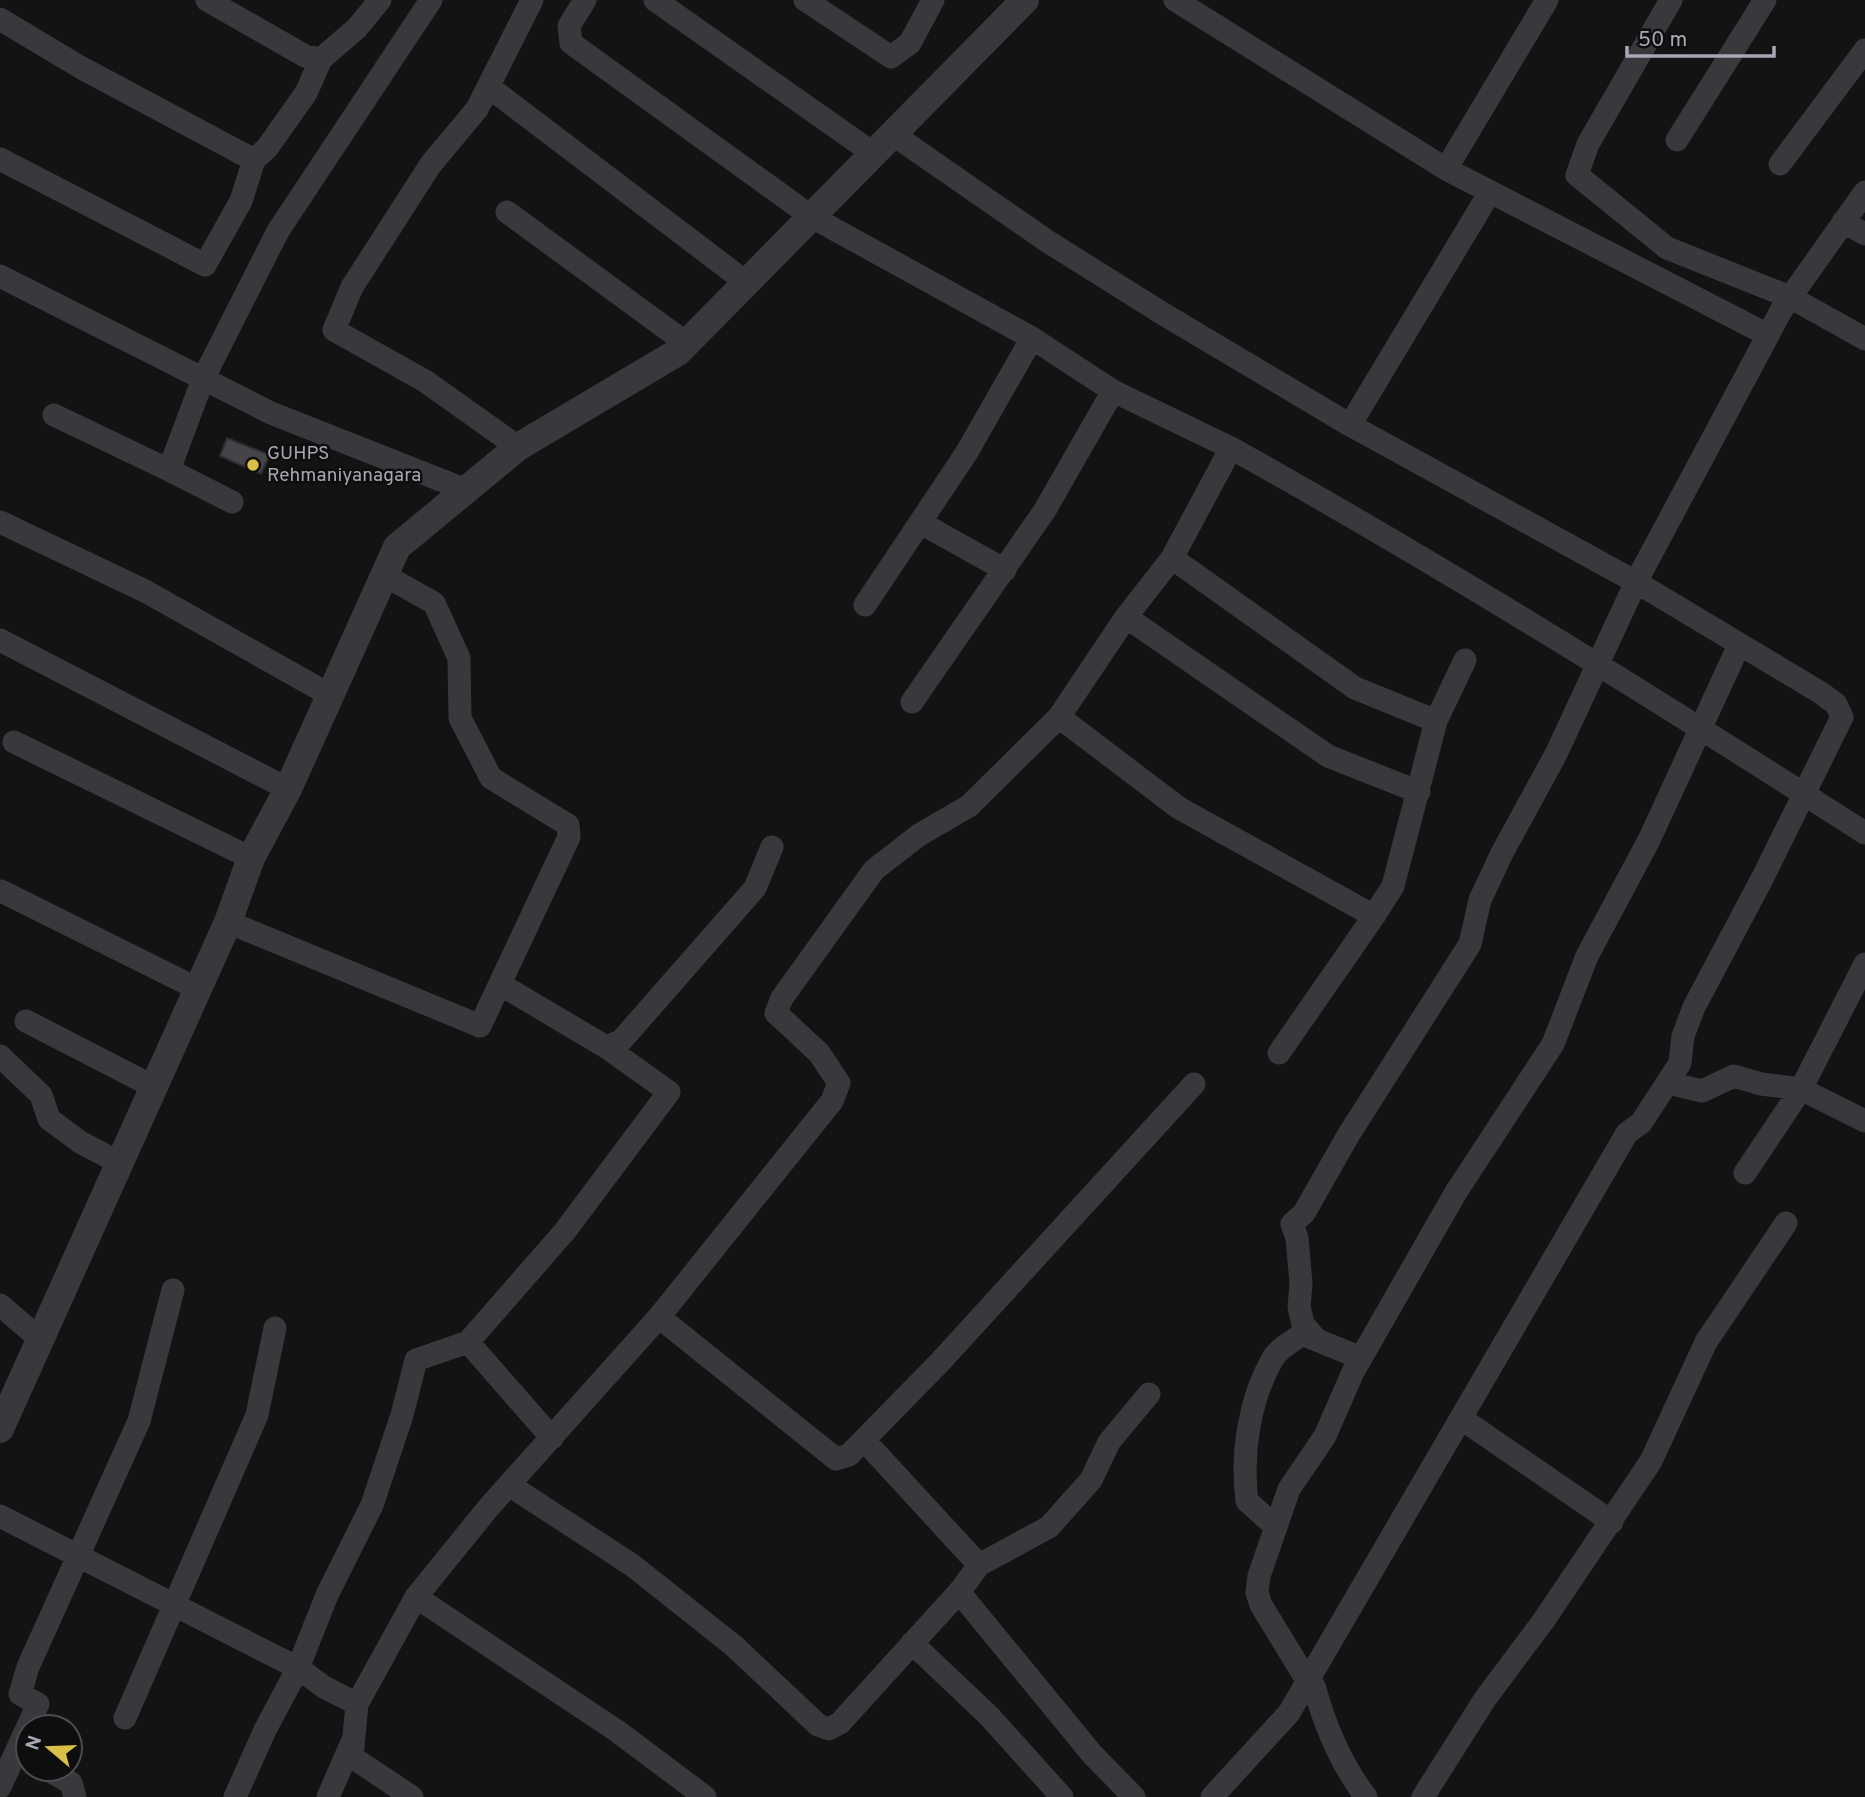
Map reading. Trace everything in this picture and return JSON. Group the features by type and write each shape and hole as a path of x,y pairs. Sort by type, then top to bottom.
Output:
{"street":[{"path":"206,0 305,57 321,60"},
{"path":"0,159 205,265 241,201 254,160 267,148 306,93 321,60 357,28 380,0"},
{"path":"169,470 203,379 278,231 431,0"},
{"path":"518,447 425,381 334,330 352,287 431,164 477,109 532,0"},
{"path":"586,0 569,26 571,43 813,217 1032,338 1113,391 1231,448 1366,523 1599,664 1865,833"},
{"path":"655,0 884,144 1350,425 1636,582 1821,693 1836,704 1842,717 1805,795 1694,1007 1684,1036 1680,1063 1641,1123 1628,1133 1289,1713 1212,1797"},
{"path":"806,0 891,57 910,43 933,0"},
{"path":"0,1429 228,922 251,858 288,789 397,547 518,447 678,352 1025,0"},
{"path":"1175,0 1446,169 1768,335"},
{"path":"1446,169 1547,0"},
{"path":"1671,0 1588,144 1577,175 1667,248 1790,297 1865,339"},
{"path":"1677,140 1765,0"},
{"path":"0,19 80,67 254,160"},
{"path":"1780,164 1865,50"},
{"path":"489,87 747,283"},
{"path":"1350,425 1490,192"},
{"path":"1315,1338 1303,1324 1299,1307 1301,1283 1297,1238 1292,1224 1304,1213 1349,1134 1471,944 1480,900 1556,754 1636,582 1790,297 1865,192"},
{"path":"507,212 686,343"},
{"path":"1843,222 1865,234"},
{"path":"0,276 271,412 466,490"},
{"path":"865,606 967,452 1032,338"},
{"path":"912,702 1045,510 1113,391"},
{"path":"54,415 232,502"},
{"path":"412,1797 352,1757 357,1704 416,1597 509,1485 659,1317 832,1101 839,1083 819,1053 776,1013 782,998 874,870 919,835 969,806 1059,717 1126,618 1172,558 1231,448"},
{"path":"0,522 145,591 330,695"},
{"path":"921,523 1004,570"},
{"path":"1172,558 1355,688 1436,722"},
{"path":"228,922 480,1026 569,837 568,825 491,778 460,718 459,659 434,603 384,575"},
{"path":"1126,618 1328,756 1419,792"},
{"path":"0,640 288,789"},
{"path":"1366,1797 1349,1774 1330,1737 1314,1686 1308,1682 1261,1605 1257,1592 1259,1576 1289,1489 1325,1436 1361,1357 1456,1192 1553,1044 1587,956 1649,840 1739,645"},
{"path":"1279,1054 1393,886 1436,722 1465,660"},
{"path":"1059,717 1179,808 1374,916"},
{"path":"14,743 251,858"},
{"path":"606,1047 621,1041 666,993 755,888 772,847"},
{"path":"1,891 198,989"},
{"path":"1745,1173 1801,1088 1865,964"},
{"path":"234,1797 298,1668 327,1595 372,1505 402,1415 416,1360 468,1342 565,1231 669,1092 606,1047 500,984"},
{"path":"26,1021 154,1087"},
{"path":"0,1056 41,1095 49,1119 80,1142 120,1163"},
{"path":"1668,1083 1702,1091 1734,1076 1761,1084 1801,1088 1865,1121"},
{"path":"659,1317 836,1459 849,1455 940,1362 1194,1084"},
{"path":"1423,1797 1485,1699 1612,1522 1651,1461 1706,1342 1786,1223"},
{"path":"34,1713 38,1704 20,1694 28,1667 139,1421 173,1290"},
{"path":"0,1305 40,1339"},
{"path":"125,1718 173,1602 257,1415 275,1328"},
{"path":"1276,1527 1247,1501 1244,1473 1247,1441 1274,1356 1302,1334 1361,1357"},
{"path":"468,1342 552,1438"},
{"path":"509,1485 632,1565 734,1646 818,1725 829,1729 840,1723 959,1592 979,1565 1049,1527 1091,1480 1109,1442 1149,1394"},
{"path":"1462,1419 1612,1522"},
{"path":"864,1440 979,1565"},
{"path":"0,1516 173,1602 298,1668 324,1687 357,1704"},
{"path":"959,1592 1091,1754 1134,1797"},
{"path":"416,1597 617,1731 705,1797"},
{"path":"912,1643 989,1716 1062,1797"},
{"path":"328,1797 354,1737"},
{"path":"0,1787 14,1756"}],"building":[{"name":"GUHPS Rehmaniyanagara","path":"227,438 270,455 261,474 220,456"}],"place":[{"name":"GUHPS Rehmaniyanagara","path":"253,465"}]}
